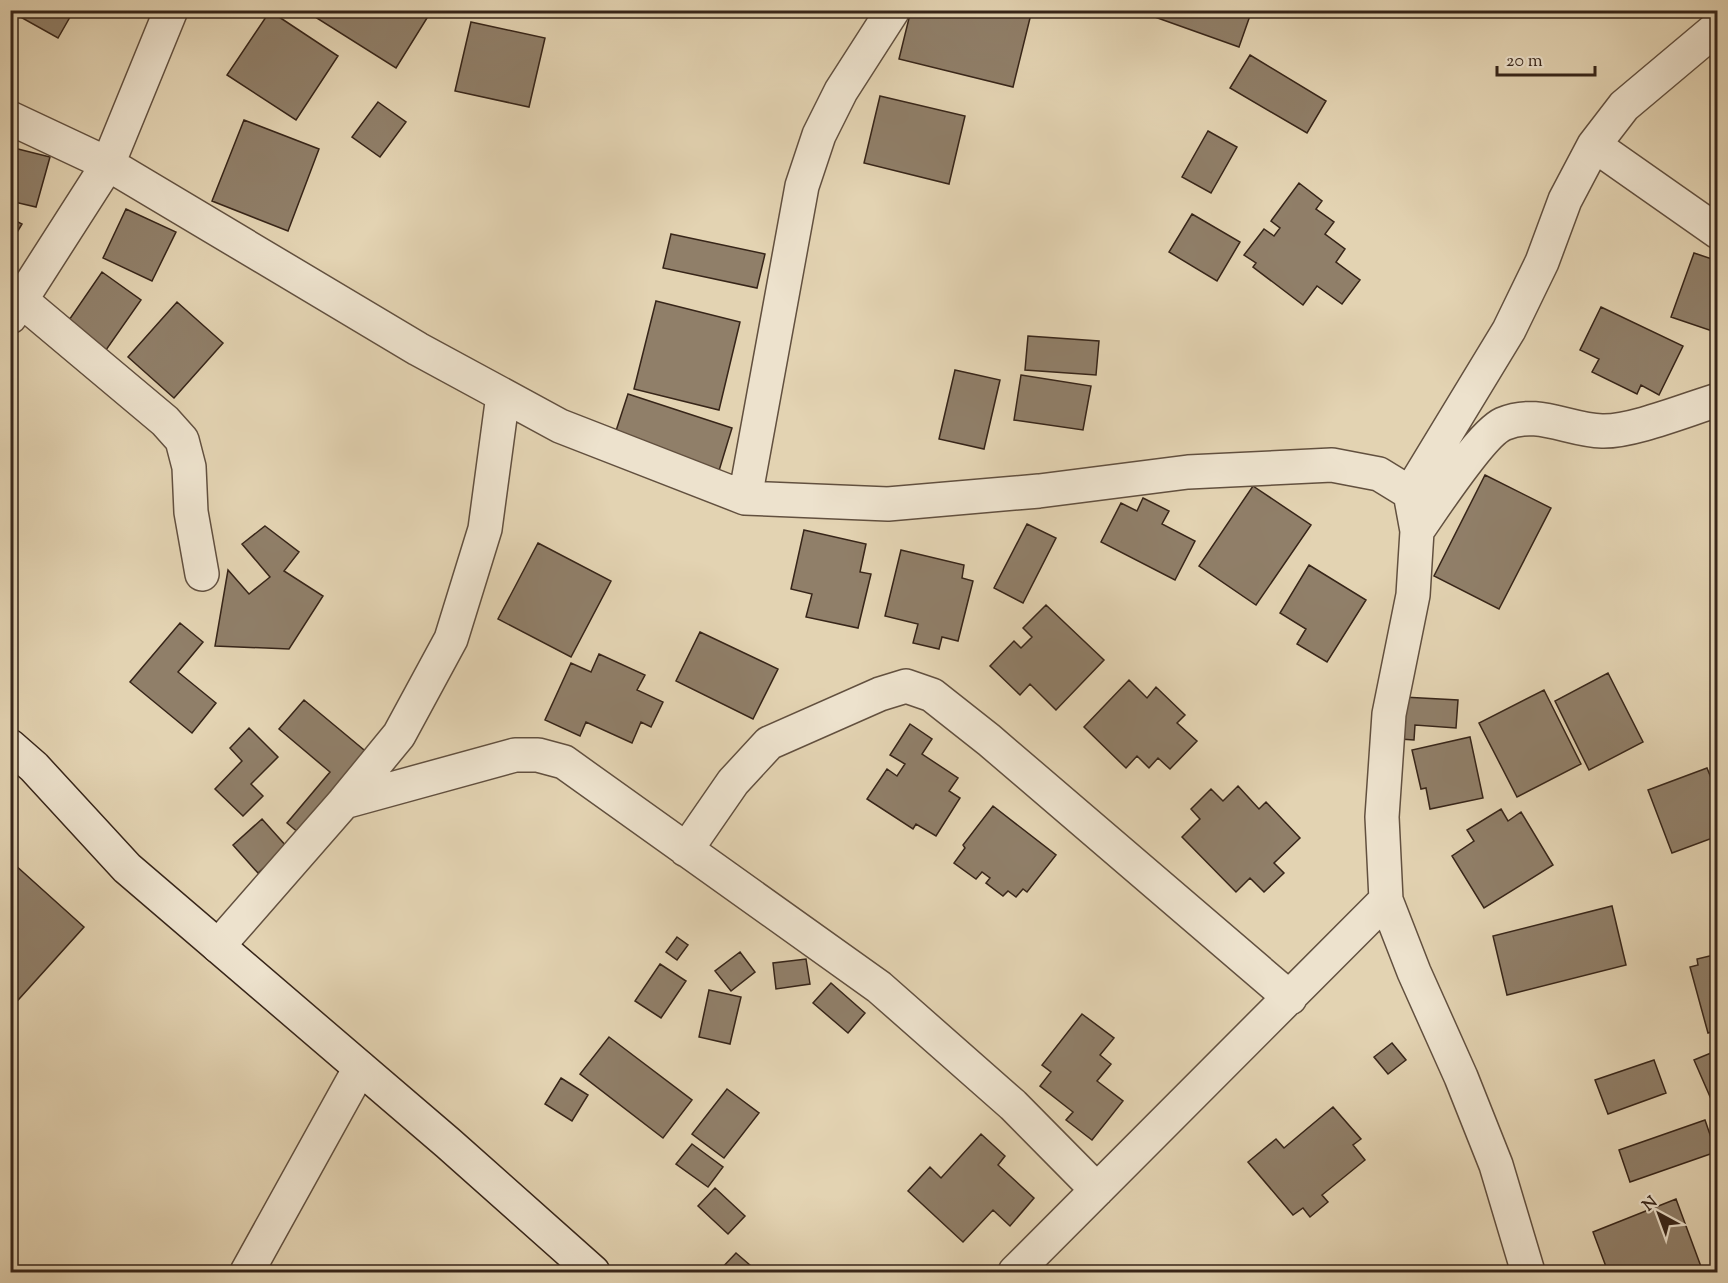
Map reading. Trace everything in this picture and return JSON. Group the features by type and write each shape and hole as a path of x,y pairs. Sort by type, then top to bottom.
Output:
{"street":[{"path":"171,10 108,164 16,309 165,421 182,440 189,467 191,512 202,574"},
{"path":"745,498 802,186 819,135 841,91 893,10"},
{"path":"1528,1272 1496,1165 1386,900 1382,817 1389,714 1413,595 1418,531 1410,494 1509,330 1542,262 1565,200 1594,145 1624,106 1718,27"},
{"path":"10,118 108,164 418,349 560,426 745,498 888,504 1039,491 1188,472 1332,465 1380,474 1410,494"},
{"path":"1594,145 1718,232"},
{"path":"218,946 344,802 399,735 451,639 486,529 503,395"},
{"path":"1418,531 1483,441 1502,424 1531,417 1603,431 1634,426 1718,400"},
{"path":"686,850 733,782 769,743 869,698 906,686 932,695 989,740 1290,998"},
{"path":"10,746 34,767 127,868 593,1272"},
{"path":"344,802 515,755 538,755 564,762 879,987 1013,1104 1097,1190"},
{"path":"1016,1272 1386,900"},
{"path":"247,1272 360,1068"}],"building":[{"path":"10,10 74,10 58,38 17,15 12,22 10,21"},
{"path":"304,10 432,10 396,68"},
{"path":"911,10 1032,10 1013,87 899,59"},
{"path":"1154,10 1252,10 1239,47 1152,16"},
{"path":"270,11 338,56 296,120 227,75"},
{"path":"471,22 545,38 529,107 455,91"},
{"path":"1250,55 1326,101 1307,133 1230,88"},
{"path":"880,96 965,116 949,184 864,163"},
{"path":"378,102 406,122 380,157 352,137"},
{"path":"244,120 319,149 288,231 212,201"},
{"path":"1208,131 1237,147 1211,193 1182,177"},
{"path":"10,147 50,157 36,207 10,201"},
{"path":"1299,183 1322,201 1316,209 1334,222 1325,234 1345,249 1336,262 1360,280 1342,304 1317,286 1303,305 1253,267 1256,263 1244,255 1264,229 1274,236 1280,228 1271,221"},
{"path":"126,209 176,232 152,281 103,258"},
{"path":"1192,214 1240,242 1217,281 1169,252"},
{"path":"10,218 22,224 10,244"},
{"path":"671,234 765,254 757,288 663,268"},
{"path":"1694,253 1718,261 1718,333 1671,317"},
{"path":"102,272 141,300 106,350 67,323"},
{"path":"656,301 740,322 719,410 634,389"},
{"path":"177,302 223,343 174,398 128,357"},
{"path":"1601,307 1683,346 1659,395 1641,385 1637,394 1592,372 1599,359 1580,350"},
{"path":"1028,336 1099,341 1096,375 1025,370"},
{"path":"955,370 1000,380 984,449 939,439"},
{"path":"1021,375 1091,386 1083,430 1014,420"},
{"path":"628,394 732,428 718,474 613,440"},
{"path":"1485,475 1551,508 1499,609 1434,576"},
{"path":"1253,486 1311,525 1256,605 1199,566"},
{"path":"1143,498 1169,511 1162,524 1195,541 1175,580 1101,542 1121,503 1137,511"},
{"path":"1027,524 1056,538 1023,603 994,588"},
{"path":"265,526 299,552 284,571 323,596 289,649 215,646 228,570 249,594 270,577 242,544"},
{"path":"804,530 866,544 860,572 871,574 858,628 806,617 812,594 791,589"},
{"path":"538,543 611,581 571,657 498,619"},
{"path":"901,550 964,565 962,578 973,581 958,641 942,637 939,649 913,643 918,624 885,616"},
{"path":"1309,565 1366,600 1327,662 1297,644 1306,629 1280,613"},
{"path":"1046,605 1104,660 1056,710 1030,684 1020,695 990,666 1014,641 1021,648 1032,637 1023,628"},
{"path":"180,623 203,642 178,672 216,703 192,733 130,682"},
{"path":"700,632 778,669 753,719 676,681"},
{"path":"599,654 645,675 637,690 663,702 651,727 641,722 632,743 586,722 580,736 545,720 571,663 591,672"},
{"path":"1608,673 1643,742 1589,770 1555,701"},
{"path":"1129,680 1147,698 1156,687 1185,715 1177,723 1197,741 1170,769 1158,758 1149,768 1137,756 1126,768 1084,727"},
{"path":"1544,690 1581,764 1517,797 1479,723"},
{"path":"1403,697 1458,700 1456,728 1415,725 1414,740 1400,739"},
{"path":"304,700 381,764 313,845 287,823 330,772 279,729"},
{"path":"910,724 932,739 922,754 958,778 949,791 960,798 936,836 916,824 913,829 867,799 887,769 897,776 905,764 890,755"},
{"path":"249,728 278,757 251,784 263,796 243,816 215,789 242,761 230,748"},
{"path":"1470,737 1483,798 1430,809 1426,788 1421,789 1412,750"},
{"path":"1707,768 1718,795 1718,836 1672,853 1648,790"},
{"path":"1238,786 1259,809 1266,802 1300,838 1274,863 1284,873 1264,892 1250,878 1236,892 1182,837 1200,819 1191,809 1211,789 1223,801"},
{"path":"993,806 1056,855 1027,892 1023,889 1016,897 1008,891 1003,896 986,883 990,878 982,872 976,879 954,863 965,848 963,845"},
{"path":"1501,809 1508,821 1521,812 1553,865 1484,908 1452,856 1474,841 1467,830"},
{"path":"262,819 287,847 258,873 233,845"},
{"path":"14,864 84,927 10,1009 10,867"},
{"path":"1612,906 1626,965 1507,995 1493,936"},
{"path":"677,937 688,945 677,960 666,952"},
{"path":"740,952 755,972 731,991 715,971"},
{"path":"1718,954 1718,1030 1708,1033 1690,967 1698,965 1697,959"},
{"path":"806,959 810,984 776,989 773,963"},
{"path":"660,964 686,981 661,1018 635,1001"},
{"path":"831,983 865,1013 848,1033 813,1003"},
{"path":"709,990 741,997 730,1044 699,1037"},
{"path":"1082,1014 1114,1038 1100,1055 1111,1064 1097,1081 1123,1101 1092,1140 1066,1120 1073,1112 1040,1086 1051,1072 1042,1065"},
{"path":"609,1037 692,1100 663,1138 580,1074"},
{"path":"1392,1043 1406,1060 1388,1074 1374,1057"},
{"path":"1718,1050 1718,1115 1694,1060"},
{"path":"1654,1060 1666,1093 1608,1114 1595,1080"},
{"path":"561,1078 588,1095 572,1121 545,1104"},
{"path":"727,1089 759,1113 724,1158 692,1134"},
{"path":"1333,1107 1361,1139 1353,1145 1365,1160 1322,1195 1328,1202 1310,1217 1303,1208 1293,1215 1248,1162 1276,1139 1284,1148"},
{"path":"1705,1120 1716,1152 1630,1182 1619,1150"},
{"path":"981,1134 1005,1156 998,1165 1034,1198 1010,1226 993,1210 963,1242 908,1191 930,1167 941,1178"},
{"path":"692,1144 723,1167 708,1187 676,1164"},
{"path":"715,1188 745,1216 728,1234 698,1206"},
{"path":"1676,1199 1703,1272 1608,1272 1593,1232"},
{"path":"736,1253 758,1272 718,1272"}]}
